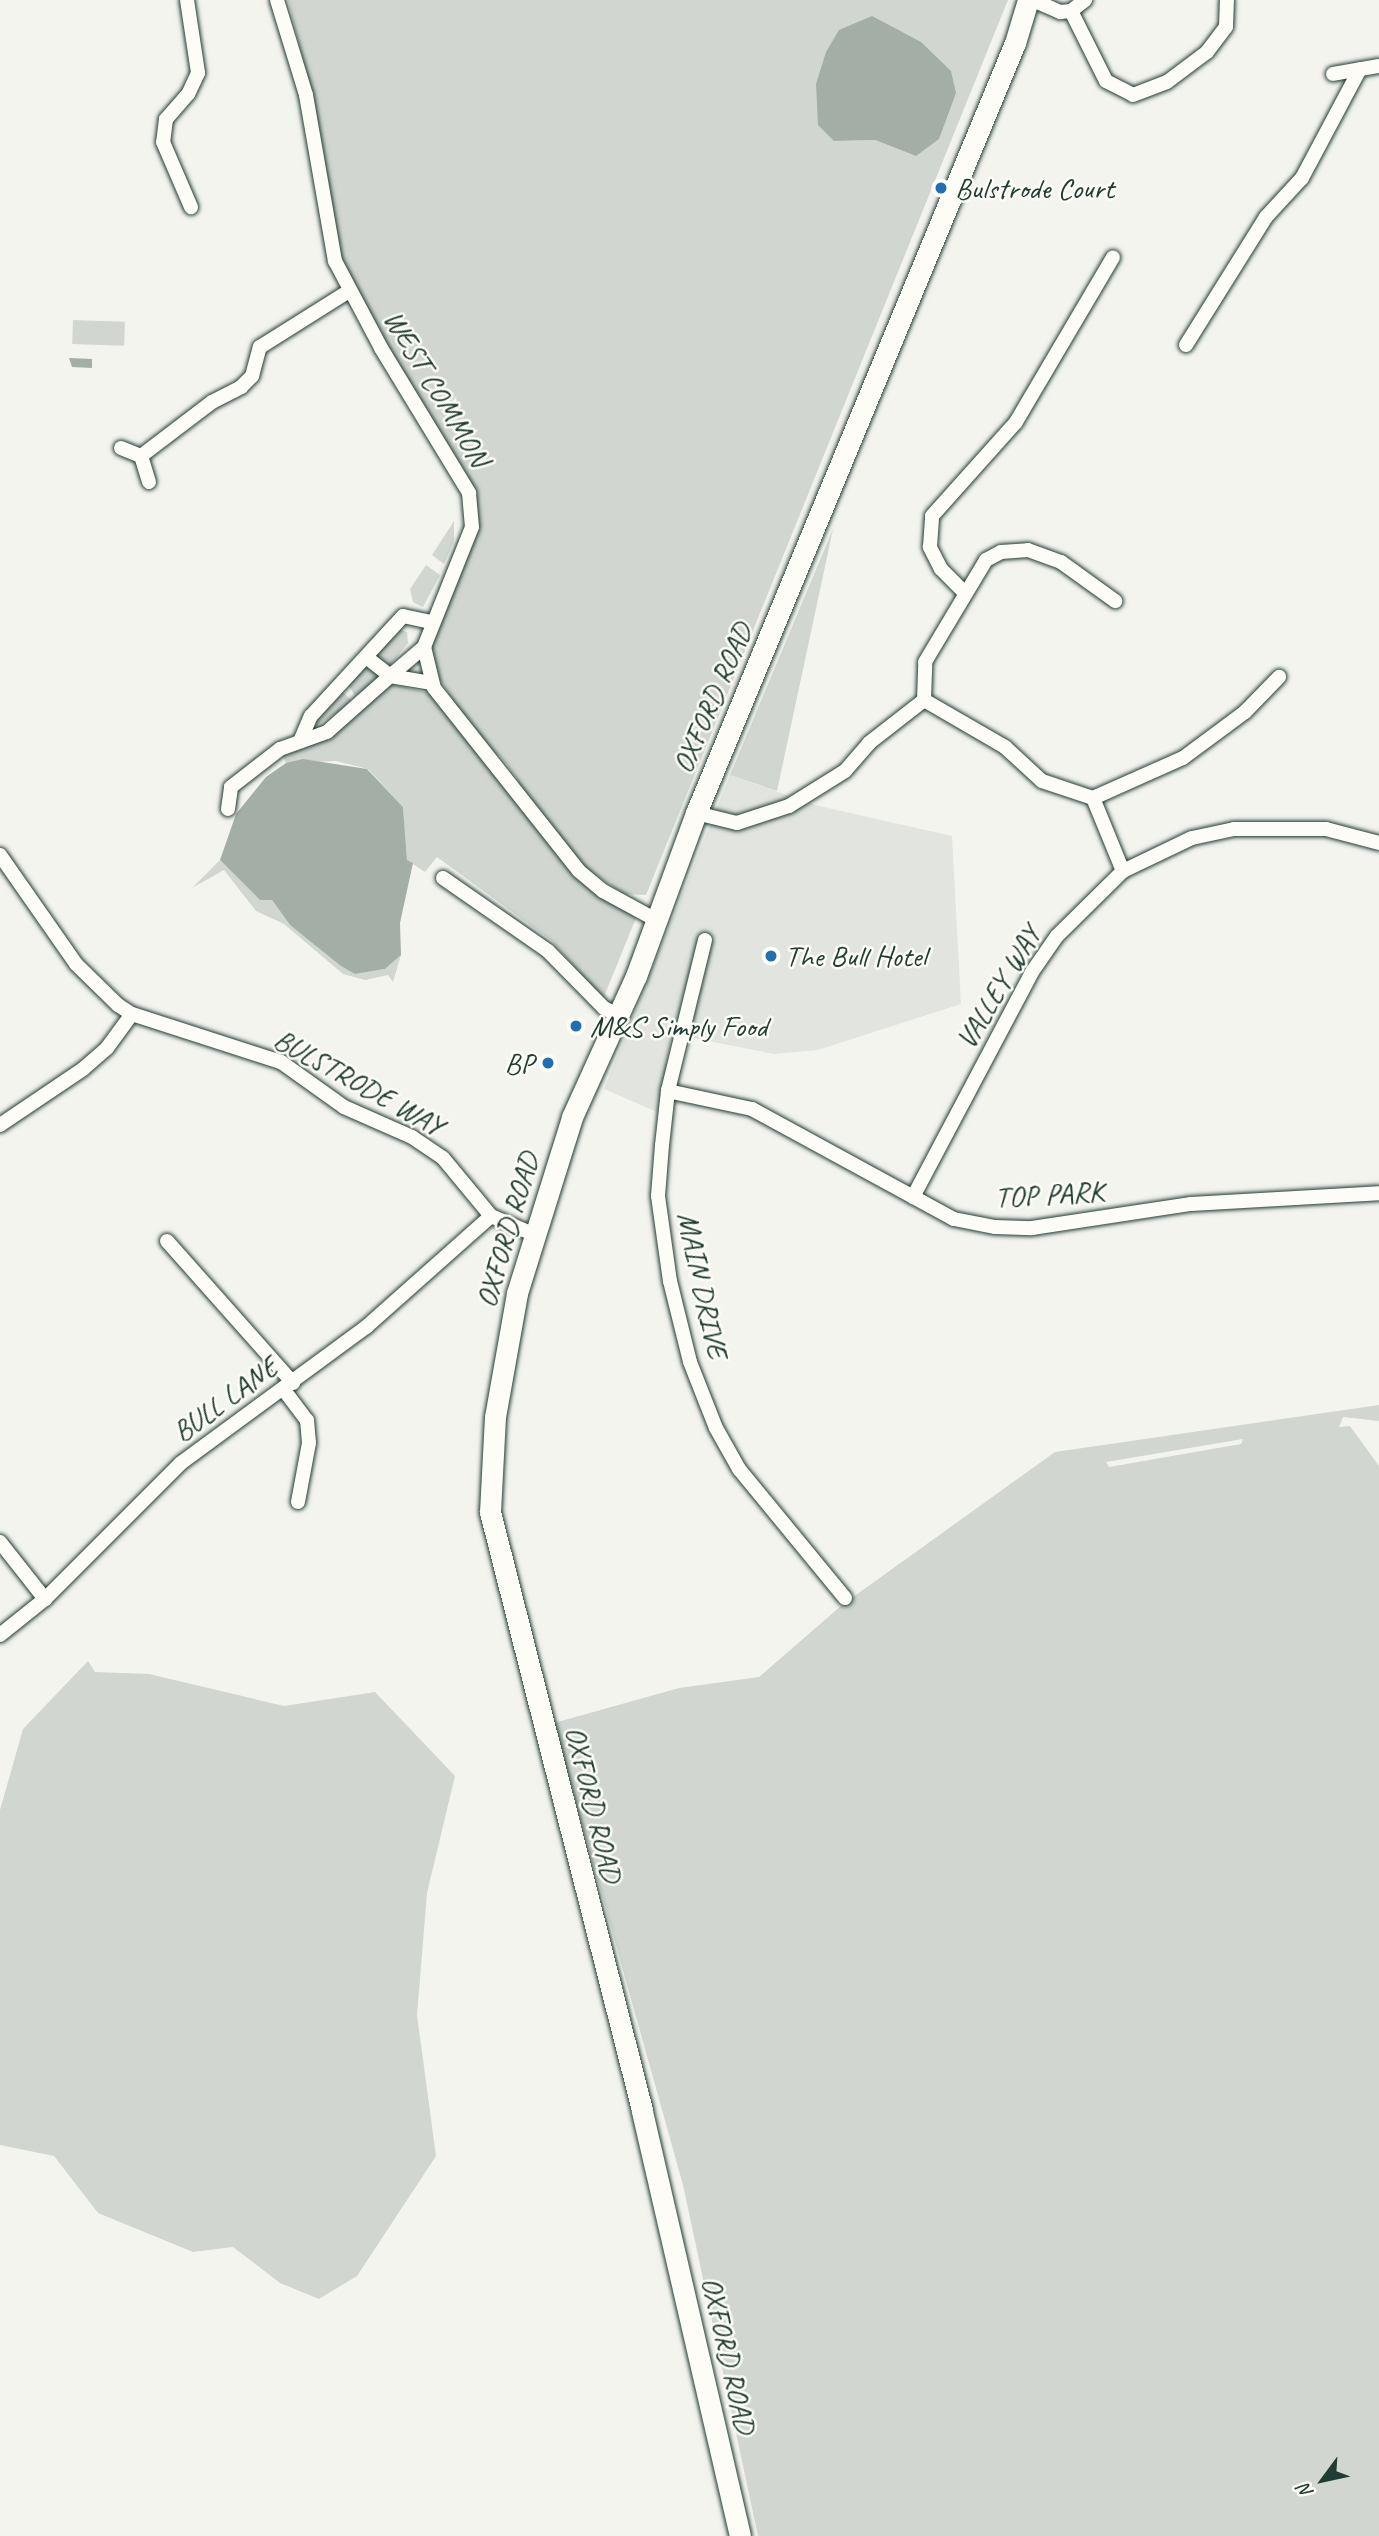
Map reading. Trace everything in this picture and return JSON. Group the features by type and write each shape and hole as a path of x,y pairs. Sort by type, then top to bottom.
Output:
{"main road":[{"name":"OXFORD ROAD","path":"740,2536 642,2110 490,1512 497,1404 533,1234 572,1117 658,921 696,813 1031,0"}],"street":[{"path":"187,0 198,73 188,94 166,120 163,142 191,207"},
{"name":"WEST COMMON","path":"277,0 306,95 335,261 349,291 469,493 472,527 431,622 424,647 432,683 579,871 603,891 658,921"},
{"path":"1031,0 1060,12 1080,3 1106,81 1133,96 1167,82 1208,52 1226,27 1227,0"},
{"path":"1333,74 1379,66"},
{"path":"1186,345 1266,217 1302,178 1360,69"},
{"path":"964,592 941,569 930,547 932,516 1016,422 1113,257"},
{"path":"141,456 212,402 241,387 252,376 260,347 349,291"},
{"path":"121,448 141,456"},
{"path":"141,456 149,482"},
{"path":"924,701 925,662 964,592 986,560 1001,552 1028,550 1061,562 1115,601"},
{"path":"300,739 311,716 403,616 431,622"},
{"path":"228,809 231,787 300,739 327,732 424,647"},
{"path":"366,657 390,676 432,683"},
{"path":"924,701 1005,747 1042,781 1093,798 1183,758 1245,712 1279,677"},
{"path":"341,686 360,703"},
{"path":"696,813 737,823 789,806 845,771 869,743 924,701"},
{"path":"1093,798 1123,871"},
{"name":"VALLEY WAY","path":"913,1197 1032,972 1057,936 1123,871 1192,838 1234,828 1326,829 1379,843"},
{"name":"BULSTRODE WAY","path":"0,855 76,964 132,1014 281,1062 344,1107 412,1137 443,1158 491,1216 533,1234"},
{"path":"443,878 548,951 604,1008 618,1015"},
{"name":"MAIN DRIVE","path":"705,940 668,1091 658,1196 670,1281 690,1362 716,1428 738,1469 845,1598"},
{"path":"0,1125 83,1069 107,1048 132,1014"},
{"name":"TOP PARK","path":"668,1091 752,1109 954,1219 995,1227 1032,1228 1191,1205 1379,1193"},
{"name":"BULL LANE","path":"0,1635 45,1599 181,1463 366,1327 491,1216"},
{"path":"167,1241 289,1386 307,1420 309,1443 298,1502"},
{"path":"0,1542 45,1599"}],"shaded area":[{"path":"288,0 1008,0 646,895 624,894 583,866 521,793 517,778 501,757 485,748 435,672 431,647 477,516 375,332 343,263 312,95","holes":["839,30 916,156 875,140 834,141"]},
{"path":"872,16 921,42 951,71 956,93 939,139 916,156 875,140 834,141 818,125 816,84 826,52 839,30"},
{"path":"73,320 125,322 124,346 72,344"},
{"path":"69,358 92,359 92,368 72,367"},
{"path":"454,521 454,541 444,564 432,555"},
{"path":"833,529 777,791 730,775"},
{"path":"426,565 440,575 423,607 413,602 410,589"},
{"path":"400,630 407,632 408,643 390,665 377,662 375,655"},
{"path":"368,665 380,678 355,696 348,684"},
{"path":"391,684 429,693 572,870 636,918 603,999 552,941 437,857 425,872 407,860 403,807 368,769 336,761 286,763 283,756"},
{"path":"342,691 354,703 317,725 314,722"},
{"path":"303,759 367,769 403,807 407,860 413,863 400,923 401,955 385,969 355,974 341,966 290,925 272,900 260,900 220,860 236,814 266,777 286,763"},
{"path":"730,775 815,805 952,836 961,1004 818,1050 774,1054 672,1034 657,1112 604,1089"},
{"path":"220,860 260,900 272,900 290,925 355,974 385,969 401,955 393,982 388,975 365,980 343,974 284,924 256,911 224,870 192,888"},
{"path":"1379,1405 1379,1421 1343,1417 1339,1427 1350,1426 1379,1466 1379,2536 758,2536 683,2185 554,1723 679,1688 759,1677 842,1605 1055,1452","holes":["1243,1439 1241,1444 1109,1467 1106,1462"]},
{"path":"88,1661 95,1672 149,1674 284,1706 375,1692 455,1776 427,1893 417,2015 436,2156 357,2276 319,2299 280,2283 233,2247 193,2252 98,2213 54,2156 0,2145 0,1810 23,1729"}],"place":[{"name":"Bulstrode Court","path":"941,188"},
{"name":"The Bull Hotel","path":"771,956"},
{"name":"M&S Simply Food","path":"576,1026"},
{"name":"BP","path":"548,1063"}]}
